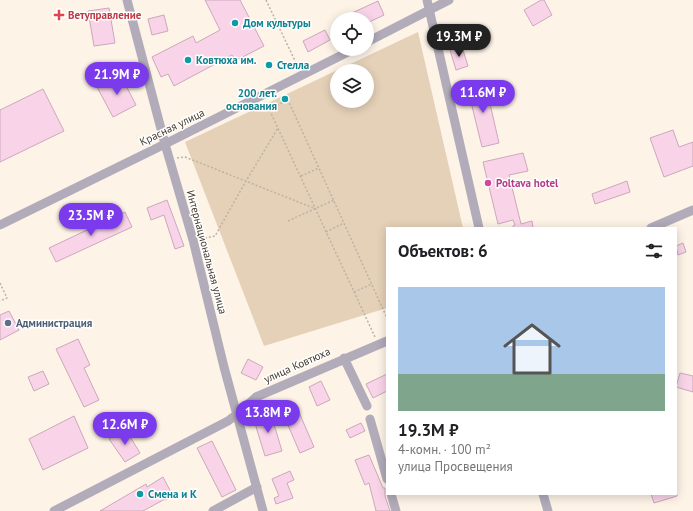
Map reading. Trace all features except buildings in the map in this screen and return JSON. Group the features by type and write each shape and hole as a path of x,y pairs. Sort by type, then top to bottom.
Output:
{"street":[{"name":"Интернациональная улица","path":"128,0 165,144 193,240 224,367 263,511"},
{"path":"427,0 479,227"},
{"path":"374,38 449,0"},
{"name":"Красная улица","path":"0,225 341,56"},
{"path":"653,227 693,210"},
{"name":"улица Ковтюха","path":"54,511 228,421 256,397 344,358 383,343"},
{"path":"344,358 368,406"},
{"path":"370,419 386,475"},
{"path":"213,511 256,487"},
{"path":"391,495 396,511"},
{"path":"543,495 548,511"}],"path":[{"path":"266,0 302,76"},
{"path":"383,343 354,292 269,109 288,100 386,316"},
{"path":"193,240 215,236 246,180 278,128"},
{"path":"170,159 185,157 316,209"},
{"path":"301,176 319,168"},
{"path":"288,221 334,200"},
{"path":"326,232 344,223"},
{"path":"0,283 7,298 0,301"},
{"path":"354,292 372,284"},
{"path":"0,292 4,293"}],"shaded area":[{"path":"418,32 463,227 386,227 386,308 264,346 185,142 330,74 330,108 374,108 374,64 350,64 367,56 374,56 374,53"}],"place":[{"name":"Ветуправление","path":"59,15"},
{"name":"Дом культуры","path":"235,23"},
{"name":"Ковтюха им.","path":"188,60"},
{"name":"Стелла","path":"269,65"},
{"name":"200 лет. основания","path":"285,99"},
{"name":"Poltava hotel","path":"488,183"},
{"name":"Администрация","path":"8,323"},
{"name":"Смена и К","path":"140,494"}]}
